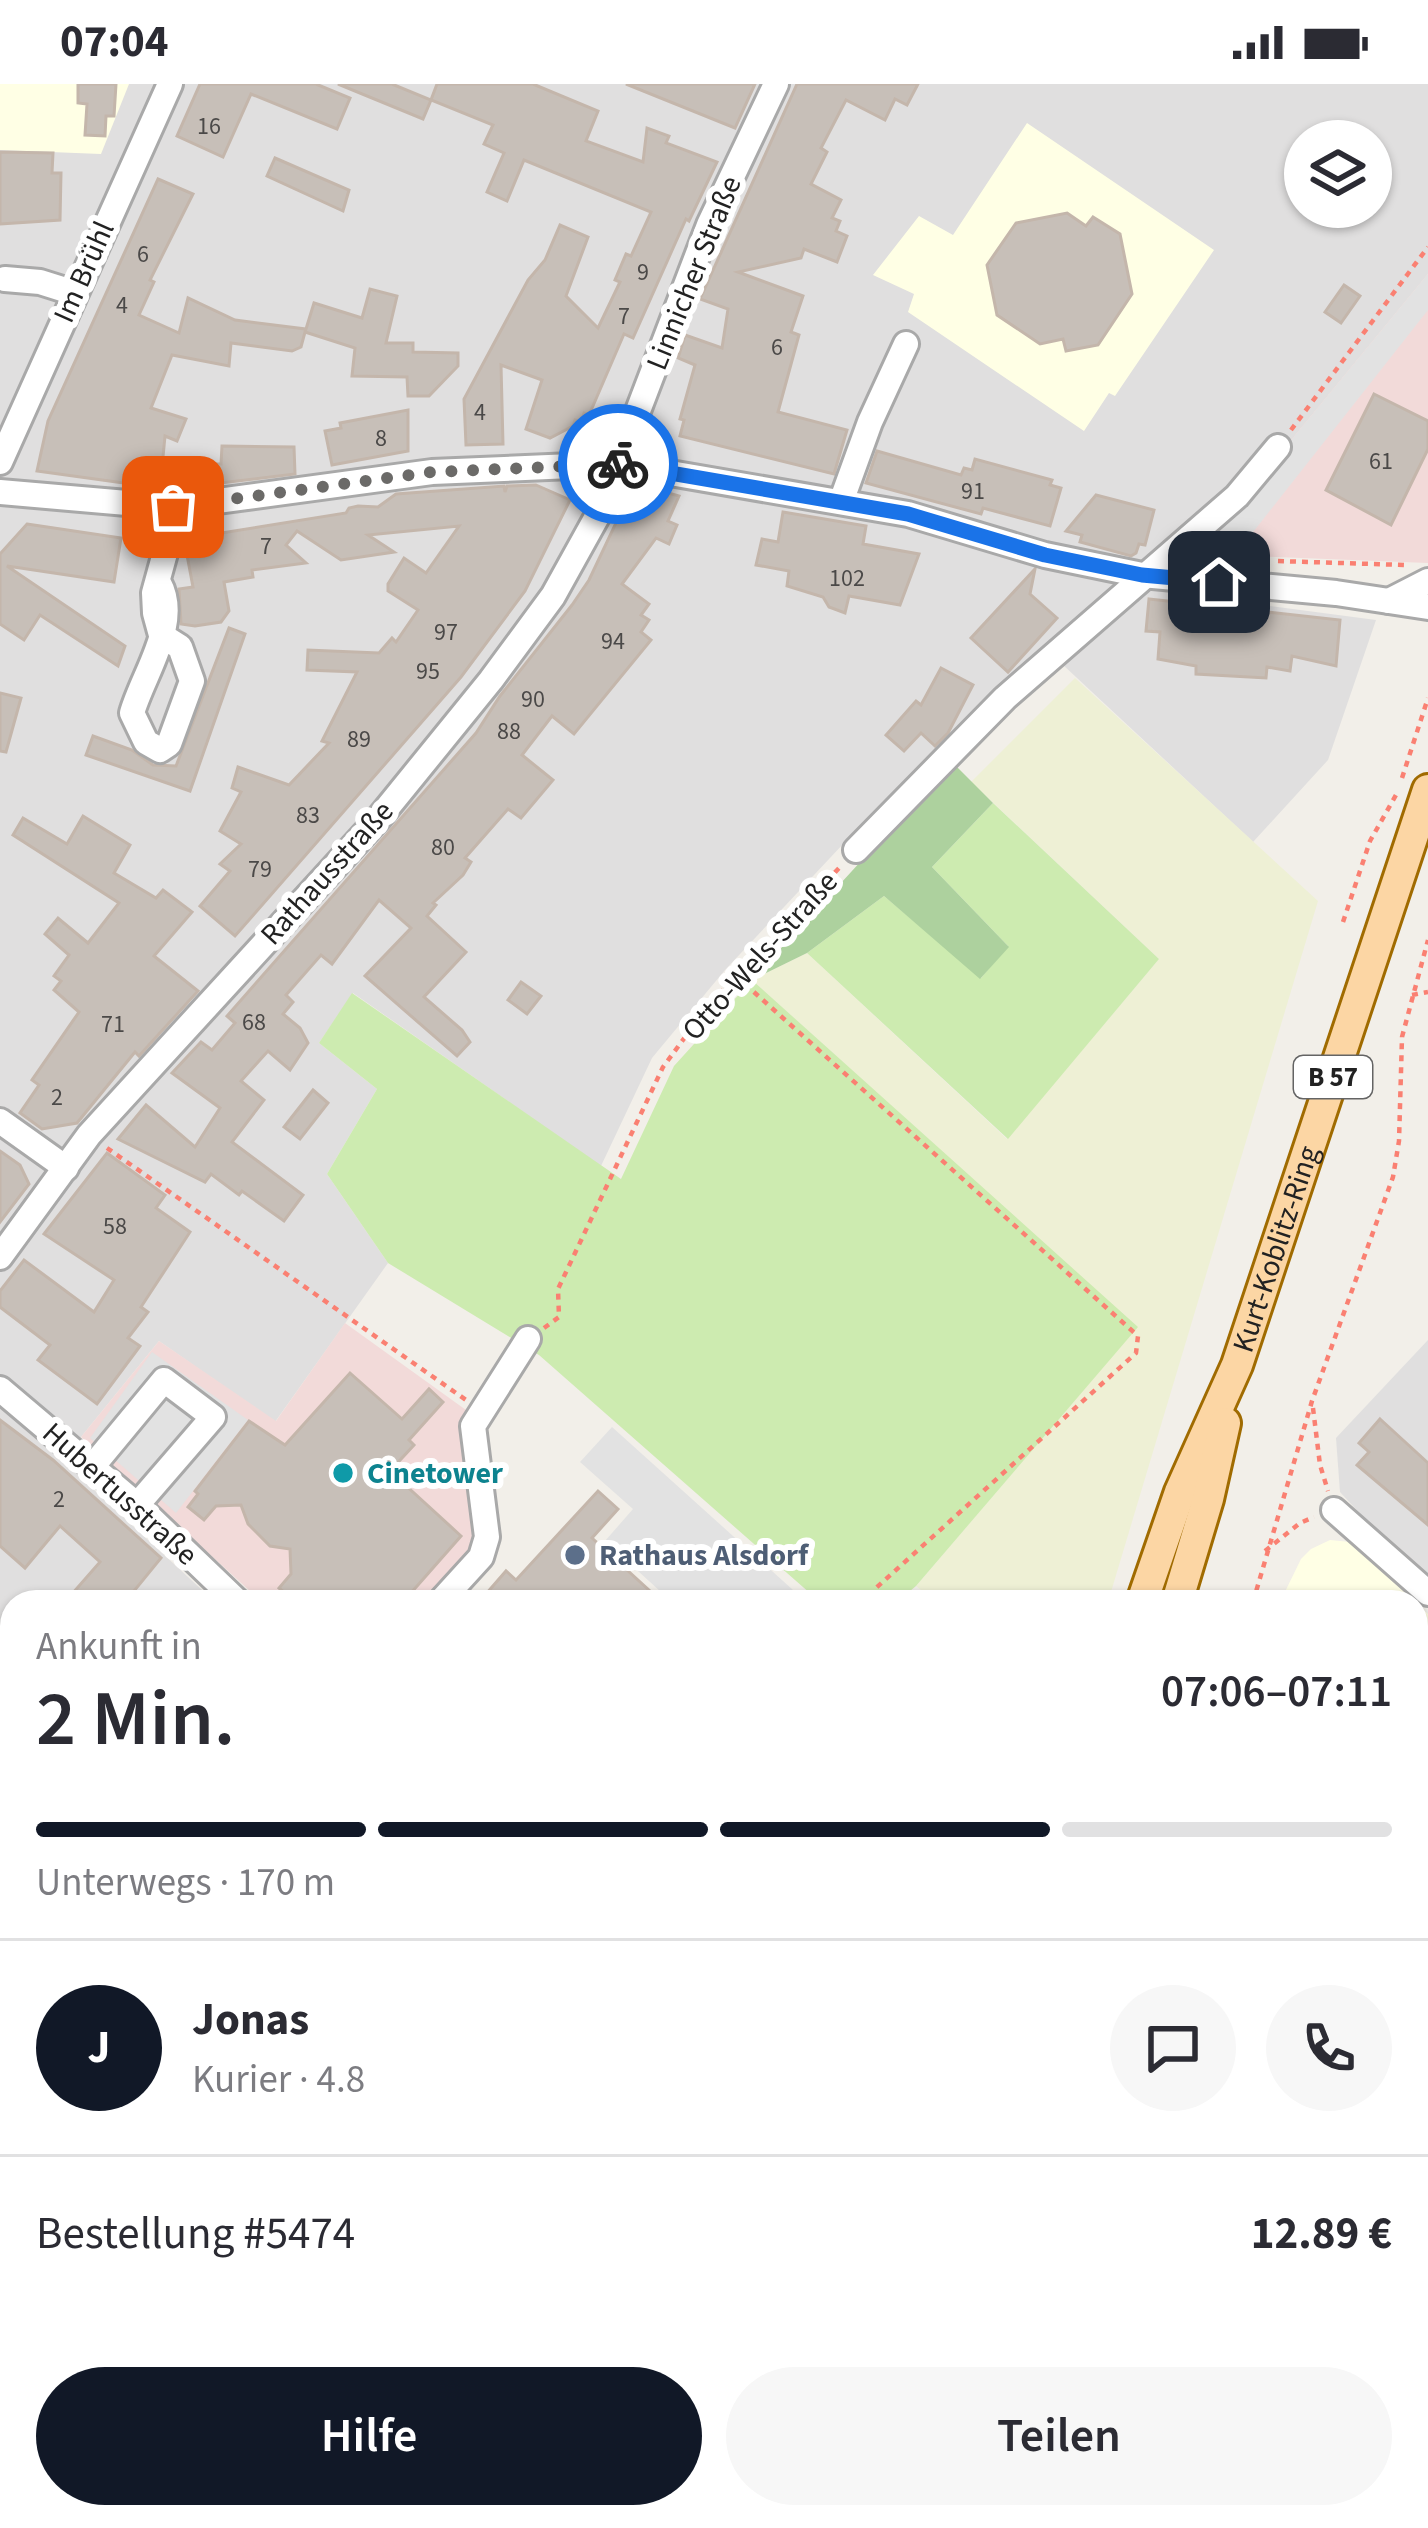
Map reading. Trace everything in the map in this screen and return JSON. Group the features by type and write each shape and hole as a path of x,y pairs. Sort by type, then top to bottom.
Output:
{"main road":[{"name":"Kurt-Koblitz-Ring","path":"1146,1590 1180,1492 1237,1365 1428,790"},
{"name":"Kurt-Koblitz-Ring","path":"1181,1590 1208,1499 1237,1365"}],"street":[{"name":"Im Brühl","path":"0,462 170,84"},
{"name":"Linnicher Straße","path":"618,464 709,225 776,84"},
{"path":"5,279 40,282 74,293"},
{"path":"841,502 869,422 906,344"},
{"name":"Otto-Wels-Straße","path":"856,850 1005,698 1237,496 1278,447"},
{"path":"0,492 169,506 255,499 432,472 618,464 908,514 1045,555 1142,575 1428,607"},
{"name":"Rathausstraße","path":"0,1257 89,1136 379,818 491,680 553,596 598,513 618,464"},
{"path":"161,635 167,613 159,583 169,506"},
{"path":"1389,601 1428,581"},
{"path":"0,1121 65,1168"},
{"path":"451,1590 481,1557 487,1537 473,1426 528,1340"},
{"path":"92,1467 164,1380 212,1417 137,1505"},
{"name":"Hubertusstraße","path":"0,1389 137,1505 226,1590"},
{"path":"1334,1510 1425,1590"}],"path":[{"path":"1278,447 1428,247"},
{"path":"1263,563 1406,565"},
{"path":"1343,922 1370,841 1396,797 1428,698"},
{"name":"Otto-Wels-Straße","path":"528,1340 559,1317 558,1289 663,1066 736,976 856,850"},
{"path":"1256,1590 1312,1401 1393,1178 1400,1141 1402,1036 1428,940"},
{"path":"736,976 1138,1336 1136,1353 875,1590"},
{"path":"1412,995 1428,992"},
{"path":"89,1136 481,1410"},
{"path":"1265,1551 1300,1523 1334,1510 1320,1465 1312,1401"}],"shaded area":[{"path":"0,84 1428,84 1428,274 1205,545 1173,593 1376,620 1328,760 1253,842 1047,650 844,843 725,970 652,1058 601,1166 353,993 319,1043 377,1089 327,1174 388,1263 275,1422 159,1341 81,1437 66,1464 202,1590 0,1590"},
{"path":"0,84 129,84 101,154 0,150"},
{"path":"1027,123 1214,250 1115,396 1109,393 1084,431 908,312 914,294 873,275 919,216 953,235"},
{"path":"1428,274 1428,563 1198,554 1227,518"},
{"path":"1428,274 1428,310 1239,550 1205,545"},
{"path":"1075,678 1318,901 1112,1590 921,1590 916,1586 1137,1327 752,980 807,953 1007,1139 1159,959 971,782"},
{"path":"345,1323 466,1410 462,1427 474,1539 470,1552 436,1590 249,1590 81,1437 159,1341 276,1421"},
{"path":"1428,1340 1428,1587 1340,1492 1336,1438"},
{"path":"152,1352 248,1420 176,1513 90,1438"},
{"path":"612,1427 793,1590 659,1590 605,1541 633,1509 580,1462"},
{"path":"1330,1540 1350,1542 1402,1590 1286,1590 1311,1549"}],"green space":[{"path":"952,762 993,803 932,867 1009,947 980,979 884,896 807,953 752,980"},
{"path":"993,803 1159,959 1008,1139 807,953 884,896 981,978 1008,946 932,867"},
{"path":"752,980 1138,1327 911,1590 806,1590 539,1355 388,1263 327,1174 377,1089 319,1043 352,993 621,1179 674,1066"}],"building":[{"path":"78,84 116,84 114,116 106,116 105,136 85,135 87,104 78,103"},
{"path":"200,84 316,84 350,98 337,129 251,94 223,157 177,136"},
{"path":"338,84 392,84 431,100 423,119"},
{"path":"437,84 533,84 598,111 586,141 643,162 647,128 669,136 666,143 717,162 633,338 624,334 589,415 584,413 581,422 575,420 573,426 550,438 526,429 542,380 501,365 503,444 466,445 464,399 528,280 545,260 560,225 588,237 566,296 598,328 620,282 615,280 626,254 631,256 651,212 524,160 507,201 487,192 504,153 484,144 493,125 431,100"},
{"path":"626,84 755,84 735,128"},
{"path":"797,84 918,84 907,105 895,99 885,120 846,100 821,148 827,152 811,184 841,200 832,218 840,221 836,231 847,236 837,262 804,249 801,258 738,272 803,296 791,332 799,335 778,412 847,430 834,474 680,436 695,365 678,358 685,335 722,348 728,309 700,299"},
{"path":"0,152 53,153 52,173 61,173 60,220 0,224"},
{"path":"275,158 349,190 343,211 267,176"},
{"path":"158,179 193,194 150,280 154,282 139,315 179,333 188,298 235,320 306,329 314,303 362,318 370,289 397,296 386,343 413,343 413,352 458,353 458,366 429,396 408,396 407,377 352,376 355,348 305,332 301,347 292,351 231,343 229,366 172,355 151,408 186,419 177,441 165,436 160,488 37,471 48,421"},
{"path":"1067,213 1086,226 1093,217 1120,234 1132,294 1098,345 1066,351 1063,339 1040,344 997,315 987,265 1016,223"},
{"path":"1344,285 1360,296 1341,323 1325,312"},
{"path":"1374,394 1428,421 1428,449 1391,525 1326,490"},
{"path":"408,410 408,451 332,465 325,431 341,428 340,423"},
{"path":"222,446 294,447 295,474 212,484 213,464 221,464"},
{"path":"877,451 961,475 964,468 972,470 975,459 1052,480 1050,485 1061,488 1050,526 983,508 981,514 866,483"},
{"path":"536,485 570,500 525,591 461,677 235,936 200,906 230,871 220,864 241,844 220,831 241,792 232,788 238,767 289,785 329,743 322,741 357,672 307,670 308,650 379,653 392,638 396,642 418,610 388,591 388,584 404,558 426,573 459,526 368,535 394,552 341,560 297,531 286,545 306,563 252,570 253,577 224,582 229,611 221,622 195,626 181,624 179,589 193,587 184,539 346,513 358,506 378,507 396,494 504,486 505,492 507,486"},
{"path":"640,485 679,496 668,521 677,525 669,544 656,538 622,584 649,604 641,615 649,620 641,632 651,640 574,734 552,716 522,755 553,780 521,818 508,809 465,858 471,862 463,875 433,903 427,916 466,952 424,997 470,1042 457,1056 365,976 411,928 379,900 332,964 321,955 286,995 293,1002 283,1014 300,1028 308,1043 290,1070 268,1051 241,1081 264,1100 232,1142 303,1195 284,1221 211,1174 205,1182 118,1139 146,1105 195,1147 220,1108 172,1073 201,1042 212,1050 235,1023 227,1016 476,733 589,580 632,489"},
{"path":"1096,495 1154,510 1145,545 1139,544 1136,553 1131,556 1080,542 1082,535 1066,531"},
{"path":"783,512 866,526 863,544 919,554 900,605 849,596 845,613 829,607 823,597 787,586 789,571 756,565 762,539 778,542"},
{"path":"27,524 121,538 114,582 7,566 125,646 118,666 40,615 24,640 0,624 0,554"},
{"path":"1035,569 1030,594 1057,618 1008,672 971,638"},
{"path":"1149,599 1340,620 1336,666 1292,656 1290,671 1267,667 1266,678 1196,674 1196,666 1158,659 1160,632 1146,631"},
{"path":"229,628 245,634 190,791 86,755 93,736 132,750 153,765 176,766"},
{"path":"941,668 973,685 948,733 935,746 921,733 904,751 886,735 916,701 921,705"},
{"path":"0,693 21,698 6,752 0,751"},
{"path":"83,816 130,845 114,873 156,898 163,890 192,912 154,956 198,991 139,1056 135,1052 77,1123 42,1129 20,1113 39,1085 32,1080 79,1012 54,990 61,981 54,976 69,955 45,934 58,918 88,943 119,903 13,835 23,818 67,844"},
{"path":"521,982 541,996 527,1014 508,1000"},
{"path":"313,1090 328,1103 300,1139 284,1127"},
{"path":"0,1151 20,1165 29,1184 0,1222"},
{"path":"107,1153 165,1195 156,1208 190,1232 141,1307 148,1312 128,1338 140,1346 97,1404 38,1360 50,1345 0,1307 0,1291 24,1260 94,1312 114,1280 44,1234"},
{"path":"350,1373 402,1419 429,1389 443,1402 409,1440 414,1445 390,1471 461,1536 414,1590 281,1590 291,1574 290,1549 270,1546 248,1524 241,1505 216,1506 204,1520 188,1507 249,1421 285,1445"},
{"path":"1380,1419 1428,1463 1428,1525 1357,1465 1369,1452 1359,1443"},
{"path":"0,1420 53,1460 161,1558 135,1590 76,1590 100,1562 60,1526 25,1568 0,1546"},
{"name":"Rathaus Alsdorf","path":"598,1491 618,1509 592,1538 649,1590 489,1590 506,1571 516,1580"}],"way so far":[{"path":"173,507 432,472 618,464"}],"place":[{"name":"Cinetower","path":"343,1473"},
{"name":"Rathaus Alsdorf","path":"575,1555"}],"route":[{"path":"618,464 908,514 1045,555 1142,575 1219,582"}]}
